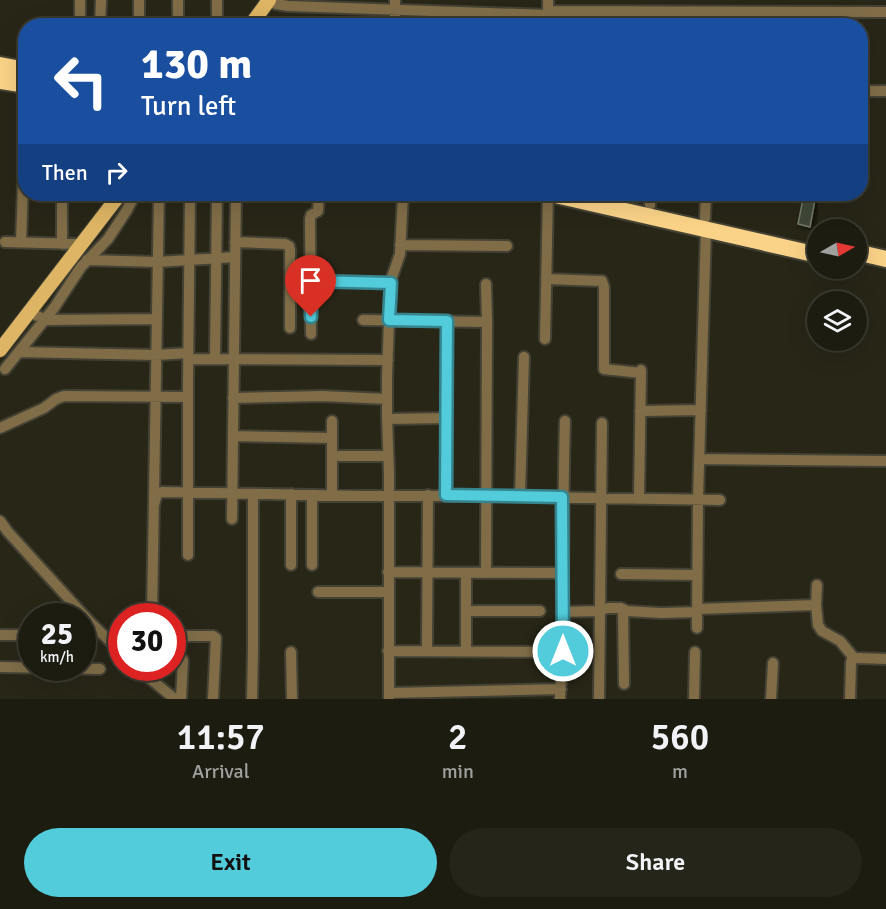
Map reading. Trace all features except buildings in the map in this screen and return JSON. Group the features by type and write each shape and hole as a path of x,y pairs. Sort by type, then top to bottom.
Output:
{"highway":[{"path":"0,65 18,68"},
{"path":"0,81 18,84"},
{"path":"587,201 705,223 807,247"},
{"path":"655,201 705,223"},
{"path":"867,255 886,259"},
{"path":"867,266 886,270"}],"main road":[{"path":"256,18 269,1"},
{"path":"0,350 29,312 81,255 116,201"}],"street":[{"path":"80,0 80,18"},
{"path":"100,18 101,0"},
{"path":"139,0 139,18"},
{"path":"178,0 178,18"},
{"path":"217,0 217,18"},
{"path":"269,1 288,6 395,5 548,13 880,8"},
{"path":"868,91 886,91"},
{"path":"21,242 22,201"},
{"path":"62,201 62,244"},
{"path":"5,369 54,308 69,283 81,255 108,239 132,201"},
{"path":"152,603 159,201"},
{"path":"188,555 190,201"},
{"path":"215,358 217,201"},
{"path":"232,519 236,201"},
{"path":"311,334 310,219 311,215 319,210 319,201"},
{"path":"403,201 399,254 391,283 389,320 387,399 389,696 560,694 563,651 562,497 565,421"},
{"path":"545,339 550,201"},
{"path":"697,628 706,201"},
{"path":"5,242 62,244 81,255 158,262 235,257"},
{"path":"235,242 289,246 290,328"},
{"path":"400,245 507,246"},
{"path":"546,279 602,281 604,287 604,369 641,371 639,499"},
{"path":"311,281 391,283"},
{"path":"486,284 488,322 486,573"},
{"path":"29,312 44,320 157,319"},
{"path":"363,320 488,322"},
{"path":"446,495 447,321"},
{"path":"19,352 388,360"},
{"path":"520,496 524,357"},
{"path":"0,428 64,396 188,397"},
{"path":"234,398 322,396 387,399"},
{"path":"640,411 701,410"},
{"path":"387,419 447,418"},
{"path":"332,421 332,495"},
{"path":"599,699 602,423"},
{"path":"233,436 332,438"},
{"path":"332,456 388,456"},
{"path":"699,459 886,461"},
{"path":"154,505 156,496 160,493 720,500"},
{"path":"252,699 253,494"},
{"path":"291,494 291,565"},
{"path":"312,495 312,565"},
{"path":"427,651 428,495"},
{"path":"0,521 108,639"},
{"path":"388,572 562,573"},
{"path":"466,573 466,651"},
{"path":"621,574 697,575"},
{"path":"817,585 816,605 819,628 840,641 855,658 886,659"},
{"path":"318,592 388,591"},
{"path":"562,612 605,608 660,613 816,605"},
{"path":"623,609 624,684"},
{"path":"466,611 540,611"},
{"path":"0,634 18,635"},
{"path":"186,636 216,638 213,699"},
{"path":"388,651 563,651"},
{"path":"291,652 292,699"},
{"path":"694,699 695,652"},
{"path":"850,699 851,661 855,658"},
{"path":"771,699 773,663"},
{"path":"0,667 18,667"},
{"path":"96,669 100,669"},
{"path":"153,681 175,699"},
{"path":"181,699 182,681"}],"route":[{"path":"311,317 311,281 347,281 391,283 389,320 447,321 446,495 562,497 563,651"}]}
